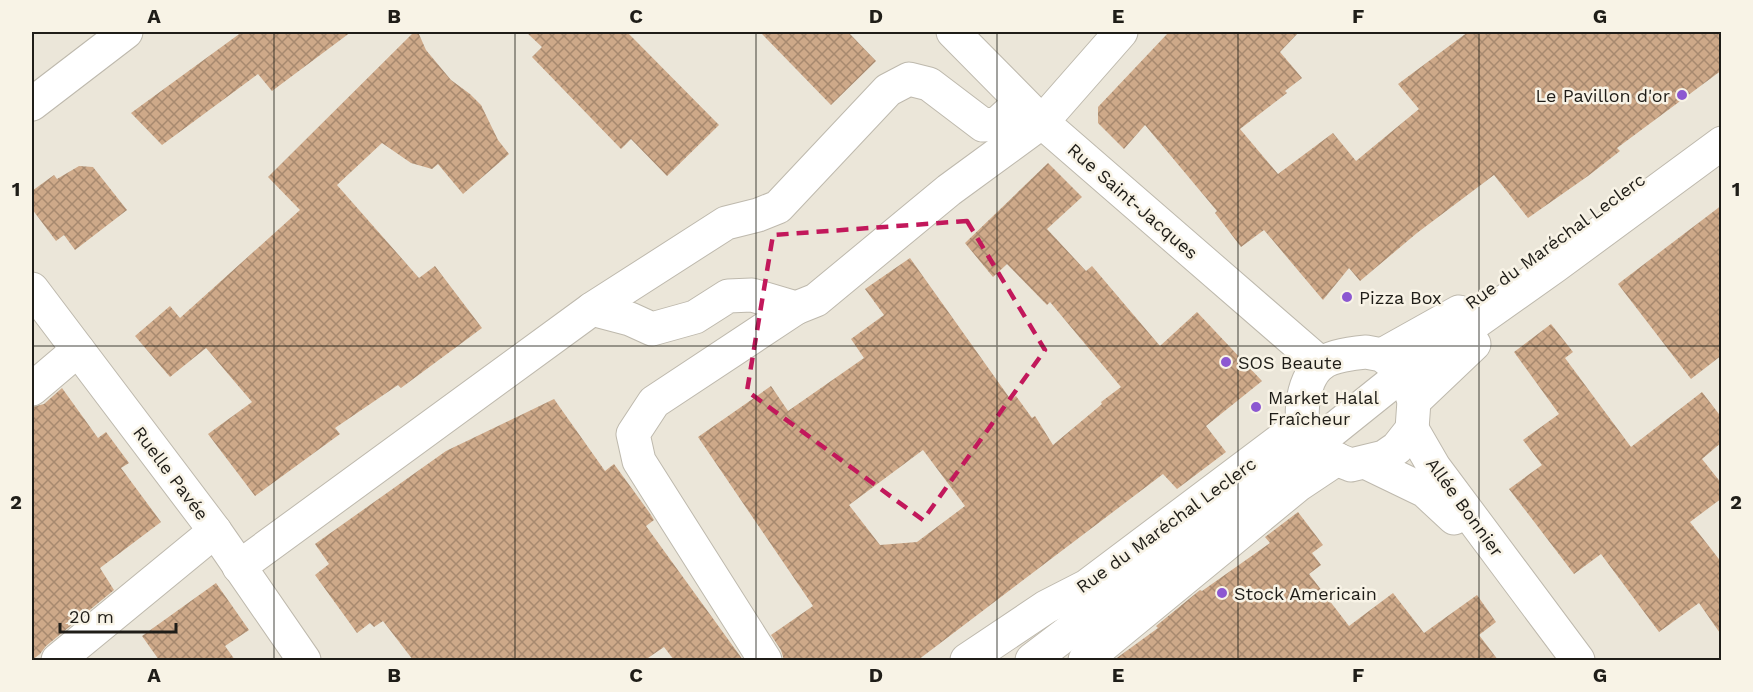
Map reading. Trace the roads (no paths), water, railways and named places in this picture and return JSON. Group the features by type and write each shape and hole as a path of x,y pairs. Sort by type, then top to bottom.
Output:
{"street":[{"path":"32,104 126,32"},
{"name":"Rue Saint-Jacques","path":"953,32 1031,112 1321,364"},
{"path":"765,660 639,461 633,434 654,402 796,308 816,300 949,190 1031,112 1121,32"},
{"path":"239,567 592,309 726,224 778,207 888,90 898,84 909,80 928,84 983,124 997,124 1031,112"},
{"name":"Rue du Maréchal Leclerc","path":"966,660 1046,607 1330,448 1384,457 1397,448 1403,389 1458,313 1722,118"},
{"name":"Rue du Maréchal Leclerc","path":"1032,660 1330,448 1555,266 1722,143"},
{"name":"Rue du Maréchal Leclerc","path":"1403,389 1477,342 1722,161"},
{"name":"Ruelle Pavée","path":"32,289 215,531 304,660"},
{"path":"592,309 630,319 651,329 695,317 728,296 752,295 796,308"},
{"path":"32,389 78,350"},
{"path":"1330,448 1303,394 1321,364 1348,354 1366,352 1403,389"},
{"name":"Allée Bonnier","path":"1403,389 1434,467 1578,660"},
{"name":"Rue du Maréchal Leclerc","path":"1085,660 1298,485 1330,448"},
{"name":"Allée Bonnier","path":"1330,448 1425,491 1520,582"},
{"path":"58,660 215,531"}],"place":[{"name":"Le Pavillon d'or","path":"1682,95"},
{"name":"Pizza Box","path":"1347,297"},
{"name":"SOS Beaute","path":"1226,362"},
{"name":"Market Halal Fraîcheur","path":"1256,407"},
{"name":"Stock Americain","path":"1222,593"}]}
